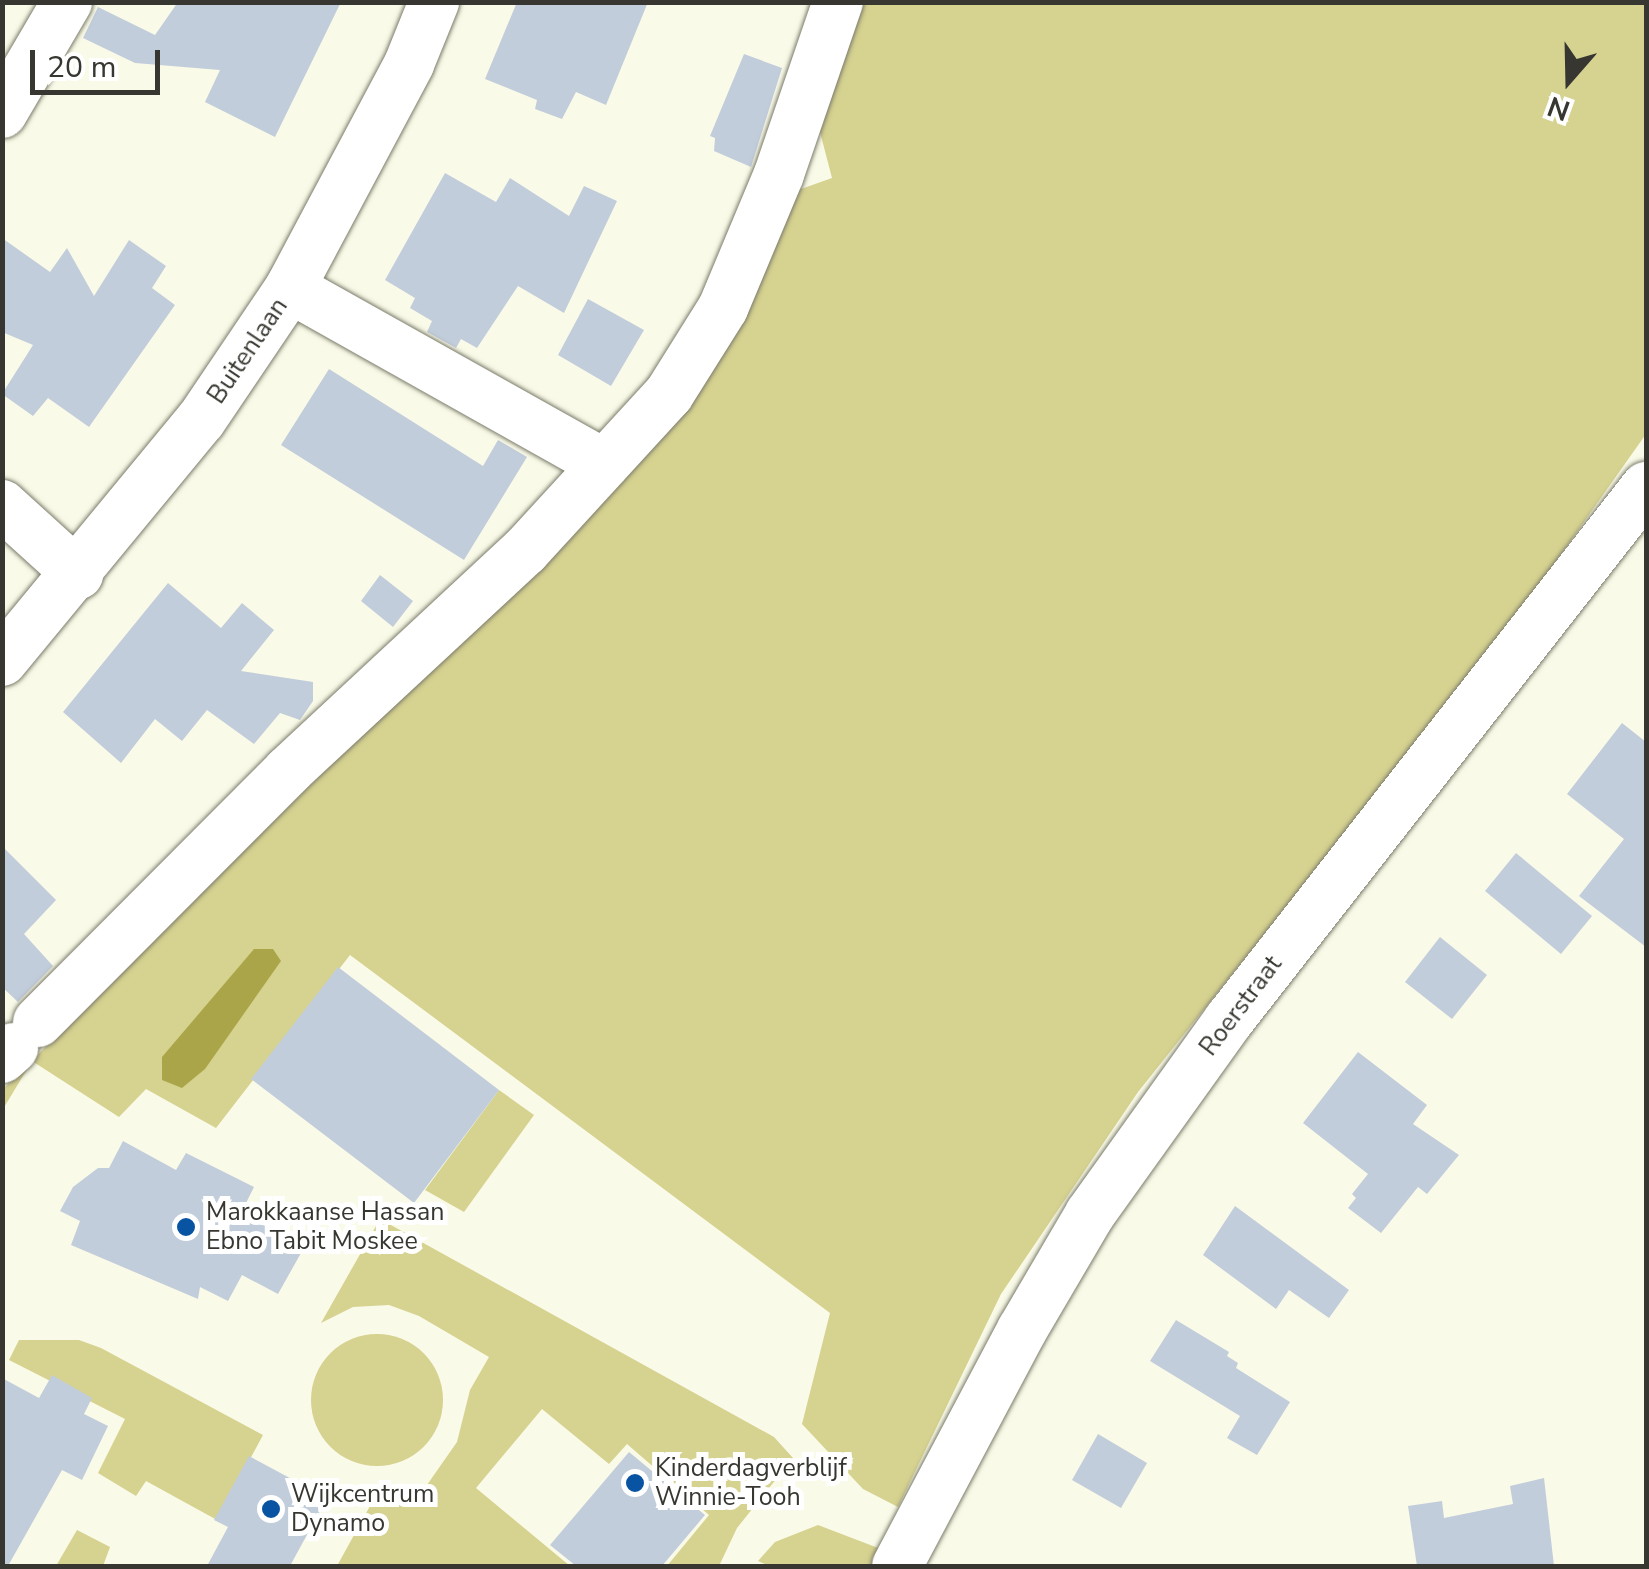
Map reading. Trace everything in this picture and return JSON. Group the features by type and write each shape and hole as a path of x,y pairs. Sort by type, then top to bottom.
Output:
{"street":[{"path":"2,112 67,2"},
{"name":"Buitenlaan","path":"2,661 78,574 201,420 290,288 409,64 434,2"},
{"path":"18,1042 288,771 457,618 668,394 723,308 779,174 838,2"},
{"path":"290,288 604,464"},
{"name":"Roerstraat","path":"896,1566 1022,1330 1090,1214 1229,1020 1646,488"},
{"path":"2,505 78,574"}],"shaded area":[{"path":"858,3 1646,3 1646,434 1514,621 1138,1092 1001,1294 898,1507 863,1489 802,1424 830,1313 350,955 216,1128 146,1089 119,1117 32,1061 3,1109 3,1089 476,621 787,194 832,178 814,109"},
{"path":"254,949 273,949 281,961 205,1069 182,1088 162,1080 162,1057"},
{"path":"499,1090 534,1115 464,1212 425,1190"},
{"path":"380,1219 774,1437 793,1458 737,1528 719,1566 667,1566 709,1515 627,1444 609,1464 542,1409 476,1488 570,1566 337,1566 381,1486 413,1505 457,1442 470,1390 489,1357 419,1316 389,1305 353,1307 321,1323"},
{"path":"377,1334 402,1339 424,1353 438,1375 443,1400 438,1425 424,1447 402,1461 377,1466 352,1461 330,1447 316,1425 311,1400 316,1375 330,1353 352,1339"},
{"path":"19,1340 79,1340 101,1348 263,1435 217,1520 146,1481 136,1496 98,1473 125,1419 9,1360"},
{"path":"818,1525 886,1551 879,1566 769,1566 758,1561 775,1542"},
{"path":"77,1530 110,1547 103,1566 56,1566"}],"building":[{"path":"178,2 341,2 275,137 205,102 220,70 135,63 83,38 98,7 155,35"},
{"path":"517,2 648,2 606,105 576,92 562,119 535,109 537,100 485,79"},
{"path":"744,54 782,68 751,167 714,151 715,138 710,136"},
{"path":"445,173 496,202 510,178 569,216 584,186 617,201 564,313 518,286 477,348 461,339 456,348 427,332 432,321 410,308 415,298 385,280"},
{"path":"2,238 50,272 67,248 94,296 129,240 166,266 152,288 175,305 89,427 48,398 33,416 2,394 33,345 2,332"},
{"path":"588,299 644,330 611,386 558,355"},
{"path":"329,369 483,466 498,440 527,457 464,560 281,445"},
{"path":"380,575 413,601 393,627 361,601"},
{"path":"168,583 221,628 242,603 274,630 241,671 313,682 313,701 300,720 280,713 254,744 207,710 182,741 155,719 121,763 63,712"},
{"path":"1622,723 1646,742 1646,947 1579,896 1624,839 1567,794"},
{"path":"2,846 56,900 24,934 53,966 18,1002 2,987"},
{"path":"1516,853 1592,916 1561,954 1485,891"},
{"path":"1440,937 1487,975 1452,1019 1405,982"},
{"path":"338,967 499,1090 414,1203 251,1079"},
{"path":"1358,1052 1427,1105 1413,1124 1459,1155 1427,1194 1418,1187 1381,1233 1348,1208 1356,1198 1352,1194 1368,1174 1303,1123"},
{"name":"Marokkaanse Hassan Ebno Tabit Moskee","path":"123,1141 176,1170 186,1153 254,1187 244,1207 289,1233 285,1246 301,1253 278,1294 242,1275 228,1301 200,1287 198,1299 71,1245 80,1221 60,1211 73,1187 98,1168 109,1168"},
{"path":"1235,1206 1349,1290 1329,1318 1289,1290 1276,1309 1203,1255"},
{"path":"1176,1320 1229,1352 1227,1356 1238,1363 1236,1368 1290,1402 1257,1455 1227,1438 1240,1416 1150,1361"},
{"path":"52,1375 92,1398 84,1414 108,1426 82,1480 62,1470 8,1566 2,1566 2,1378 39,1398"},
{"path":"1098,1434 1147,1463 1121,1508 1072,1480"},
{"name":"Kinderdagverblijf Winnie-Tooh","path":"629,1452 705,1515 662,1566 576,1566 550,1545"},
{"name":"Wijkcentrum Dynamo","path":"249,1456 327,1498 290,1566 207,1566 228,1527 214,1520"},
{"path":"1544,1478 1554,1566 1417,1566 1408,1506 1442,1501 1444,1518 1513,1504 1510,1486"}],"place":[{"name":"Marokkaanse Hassan Ebno Tabit Moskee","path":"186,1227"},
{"name":"Kinderdagverblijf Winnie-Tooh","path":"635,1483"},
{"name":"Wijkcentrum Dynamo","path":"271,1509"}]}
